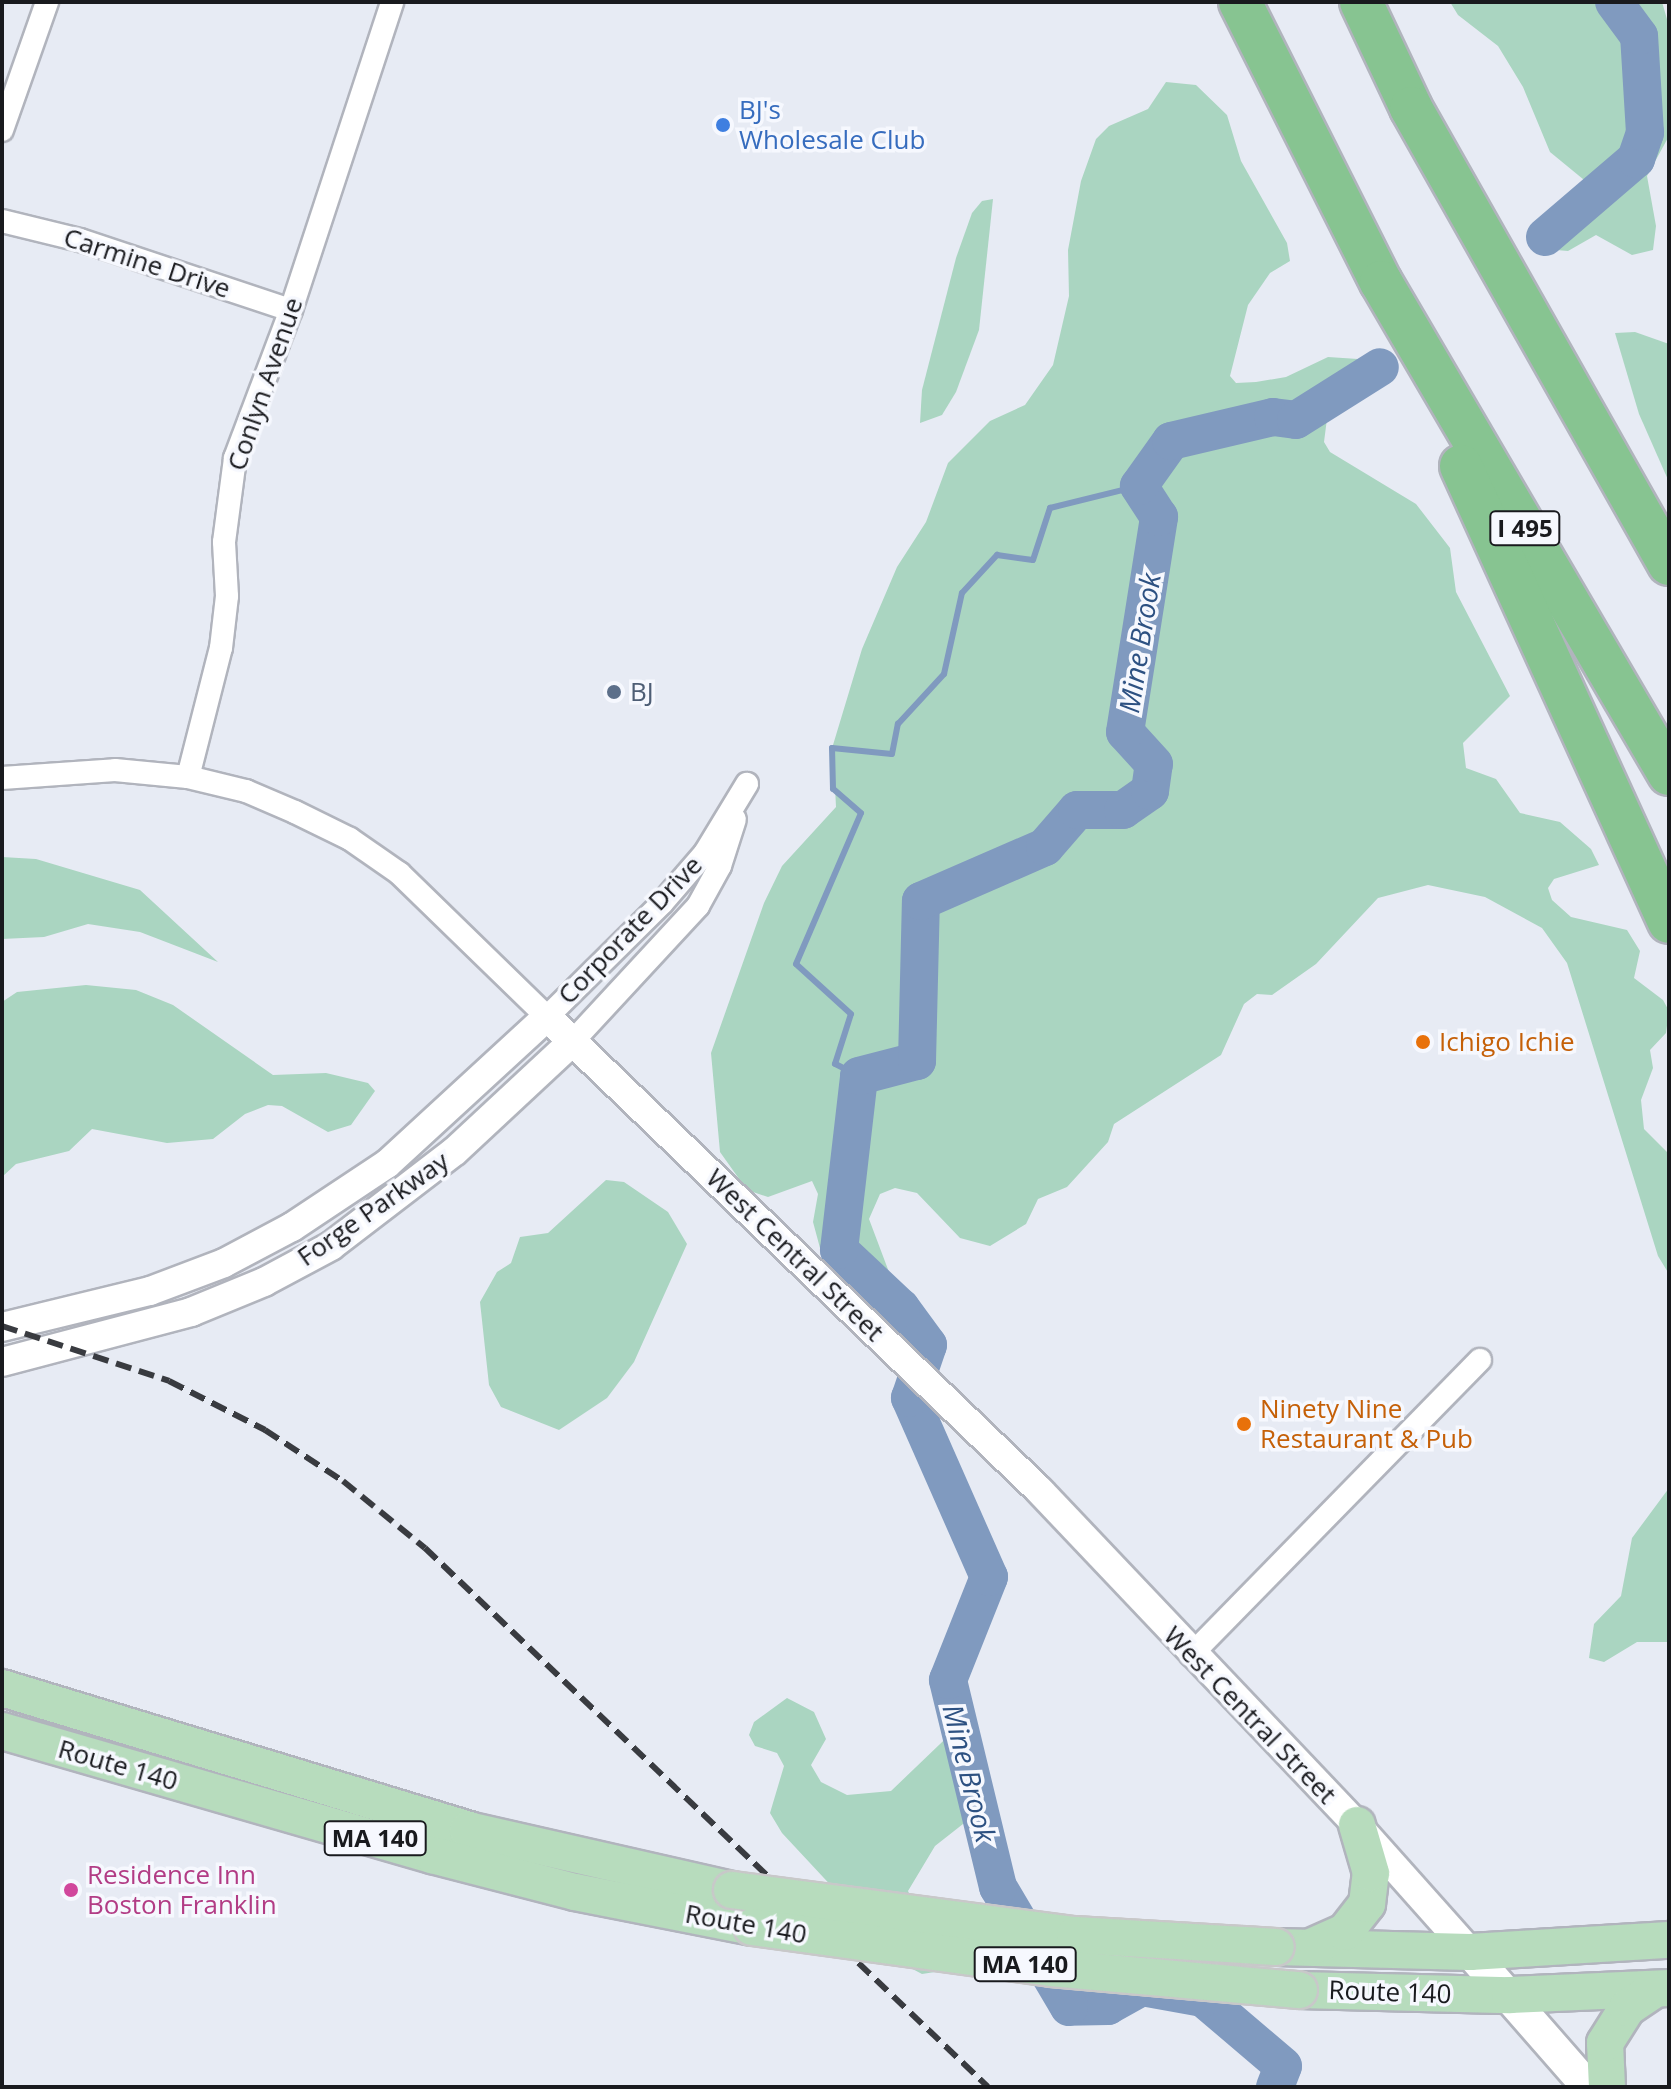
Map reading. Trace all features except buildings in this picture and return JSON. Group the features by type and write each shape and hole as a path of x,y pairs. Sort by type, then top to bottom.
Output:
{"highway":[{"name":"I 495","path":"1240,2 1381,282 1669,774"},
{"path":"1361,2 1411,108 1558,375 1669,564"},
{"path":"1381,282 1669,922"},
{"path":"1558,375 1669,545"}],"main road":[{"name":"Route 140","path":"2,1688 468,1830 732,1890 1075,1935 1293,1947 1470,1952"},
{"name":"Route 140","path":"2,1731 432,1855 575,1892 752,1927 1051,1968 1299,1990 1510,1995"},
{"path":"1293,1947 1345,1932 1367,1904 1371,1873 1357,1825"},
{"name":"MA 140","path":"1470,1952 1669,1940"},
{"name":"West Central Street","path":"1470,1952 1588,2087"},
{"path":"1607,2087 1605,2043 1627,2008 1662,1988"},
{"name":"MA 140","path":"1510,1995 1662,1988"}],"street":[{"path":"2,130 47,2"},
{"name":"Conlyn Avenue","path":"188,777 221,648 227,596 224,542 235,458 291,310 392,2"},
{"name":"Carmine Drive","path":"2,221 80,240 291,310"},
{"name":"West Central Street","path":"2,778 115,770 188,777 246,791 350,839 399,873 1040,1491 1191,1655 1357,1825 1470,1952"},
{"name":"Corporate Drive","path":"547,1017 662,903 705,853 747,784 720,866 698,906 573,1041"},
{"name":"Forge Parkway","path":"2,1327 150,1291 224,1263 292,1227 387,1164 547,1017"},
{"name":"Forge Parkway","path":"2,1362 191,1312 264,1282 331,1246 455,1151 573,1041"},
{"path":"1191,1655 1480,1360"}],"green space":[{"path":"1450,2 1662,2 1669,26 1669,136 1647,176 1656,226 1653,250 1632,255 1596,235 1568,251 1544,249 1544,236 1589,184 1550,152 1523,87 1498,46 1458,15"},
{"path":"1166,82 1196,85 1227,115 1241,161 1287,243 1290,261 1270,273 1248,305 1230,376 1236,383 1256,382 1286,377 1328,357 1373,360 1367,390 1328,411 1324,442 1330,452 1416,504 1450,548 1456,592 1510,696 1463,743 1466,768 1496,779 1520,813 1560,822 1591,849 1599,865 1554,879 1548,888 1552,900 1571,917 1627,930 1640,951 1634,978 1663,1000 1669,1011 1666,1033 1650,1050 1653,1068 1641,1100 1644,1129 1669,1154 1669,1274 1658,1256 1567,963 1542,928 1485,897 1428,885 1378,898 1316,964 1272,995 1257,994 1244,1004 1221,1055 1114,1124 1108,1142 1067,1187 1038,1199 1026,1224 990,1246 960,1238 917,1193 895,1188 880,1194 869,1219 892,1280 883,1312 833,1268 820,1248 813,1222 818,1194 812,1181 768,1197 747,1190 720,1152 711,1053 764,903 782,866 836,807 833,745 862,649 897,567 926,522 948,463 990,421 1025,405 1053,365 1069,296 1068,250 1081,181 1096,139 1109,126 1148,109"},
{"path":"993,199 979,330 956,392 942,415 920,423 922,390 956,258 972,213 982,201"},
{"path":"1635,332 1669,344 1669,482 1639,414 1615,333"},
{"path":"2,857 36,859 140,890 218,962 140,932 88,924 44,937 2,939"},
{"path":"86,985 136,990 173,1005 273,1075 326,1073 368,1083 375,1091 351,1125 328,1132 282,1106 268,1105 245,1114 213,1139 167,1143 92,1129 69,1151 16,1164 2,1177 2,1002 17,992"},
{"path":"606,1180 624,1182 668,1212 687,1244 634,1362 607,1398 559,1430 501,1407 489,1385 480,1302 497,1272 511,1263 520,1237 548,1233"},
{"path":"1669,1488 1669,1642 1637,1642 1604,1662 1589,1658 1594,1624 1621,1596 1632,1538"},
{"path":"787,1698 814,1712 826,1739 811,1765 821,1782 847,1795 891,1791 964,1721 975,1772 977,1813 935,1846 908,1891 941,1965 935,1972 922,1974 905,1965 782,1833 770,1813 784,1766 777,1753 755,1746 749,1735 754,1722"}],"waterway":[{"name":"Mine Brook","path":"1545,237 1636,159 1645,133 1639,36 1614,2"},
{"name":"Mine Brook","path":"1275,2087 1283,2066 1203,1998 1142,1987 1108,2006 1069,2007 998,1887 948,1680 989,1577 910,1398 928,1345 901,1308 839,1250 859,1076 917,1061 921,901 1045,847 1077,810 1123,810 1150,791 1154,764 1125,732 1159,517 1139,486 1171,441 1273,417 1296,420 1380,367"},
{"name":"Mine Brook","path":"859,1076 835,1064 851,1014 796,964 861,813 833,789 832,748 892,754 898,724 944,674 962,593 997,555 1033,560 1050,508 1139,486"}],"railway":[{"path":"2,1326 169,1381 265,1430 343,1481 425,1548 988,2087"}],"place":[{"name":"BJ's Wholesale Club","path":"723,125"},
{"name":"BJ","path":"614,692"},
{"name":"Ichigo Ichie","path":"1423,1042"},
{"name":"Ninety Nine Restaurant & Pub","path":"1244,1424"},
{"name":"Residence Inn Boston Franklin","path":"71,1890"}]}
